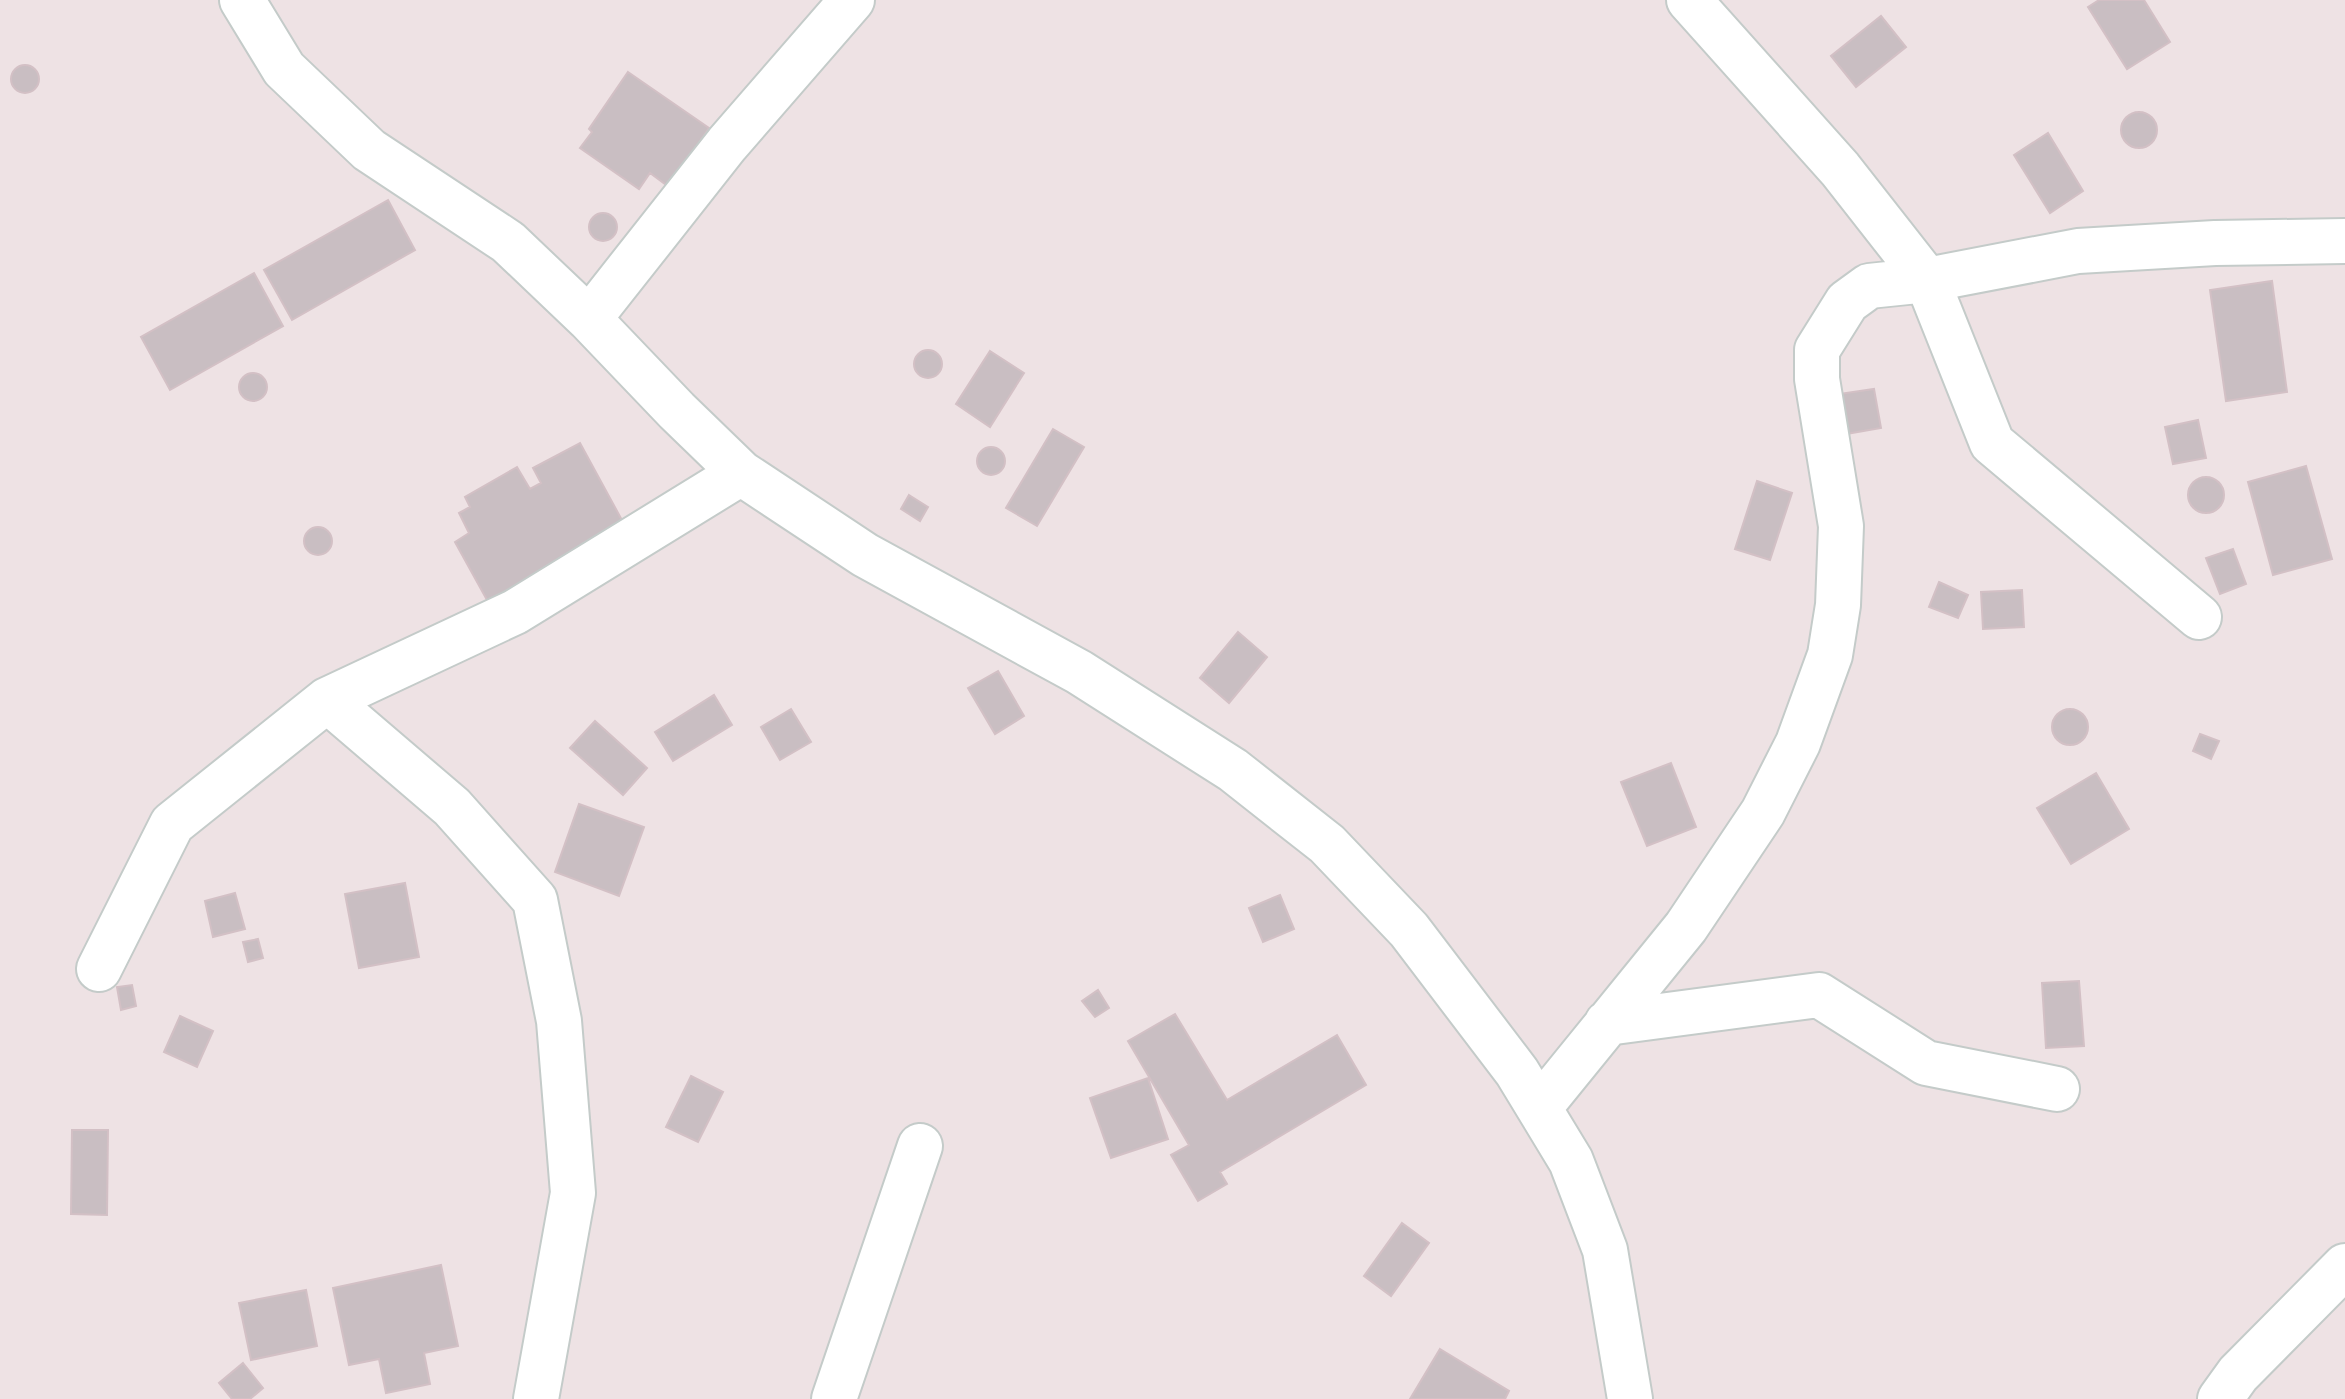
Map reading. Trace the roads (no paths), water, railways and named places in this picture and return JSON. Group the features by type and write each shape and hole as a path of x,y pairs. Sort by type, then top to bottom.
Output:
{"street":[{"path":"242,0 284,69 369,150 508,242 741,473 865,555 1079,672 1233,770 1327,844 1409,930 1517,1072 1571,1161 1605,1250 1630,1399"},
{"path":"589,319 727,144 852,0"},
{"path":"1689,0 1840,169 1927,280 1992,443 2199,617"},
{"path":"1539,1108 1686,927 1763,812 1798,743 1830,655 1838,605 1841,526 1817,379 1817,350 1847,302 1869,286 1927,280 2078,251 2215,243 2345,241"},
{"path":"99,969 172,824 327,700 515,612 741,473"},
{"path":"327,700 452,807 535,900 559,1021 573,1193 536,1399"},
{"path":"1607,1023 1819,995 1926,1063 2057,1089"},
{"path":"834,1399 920,1146"},
{"path":"2220,1399 2238,1374 2345,1266"}]}
